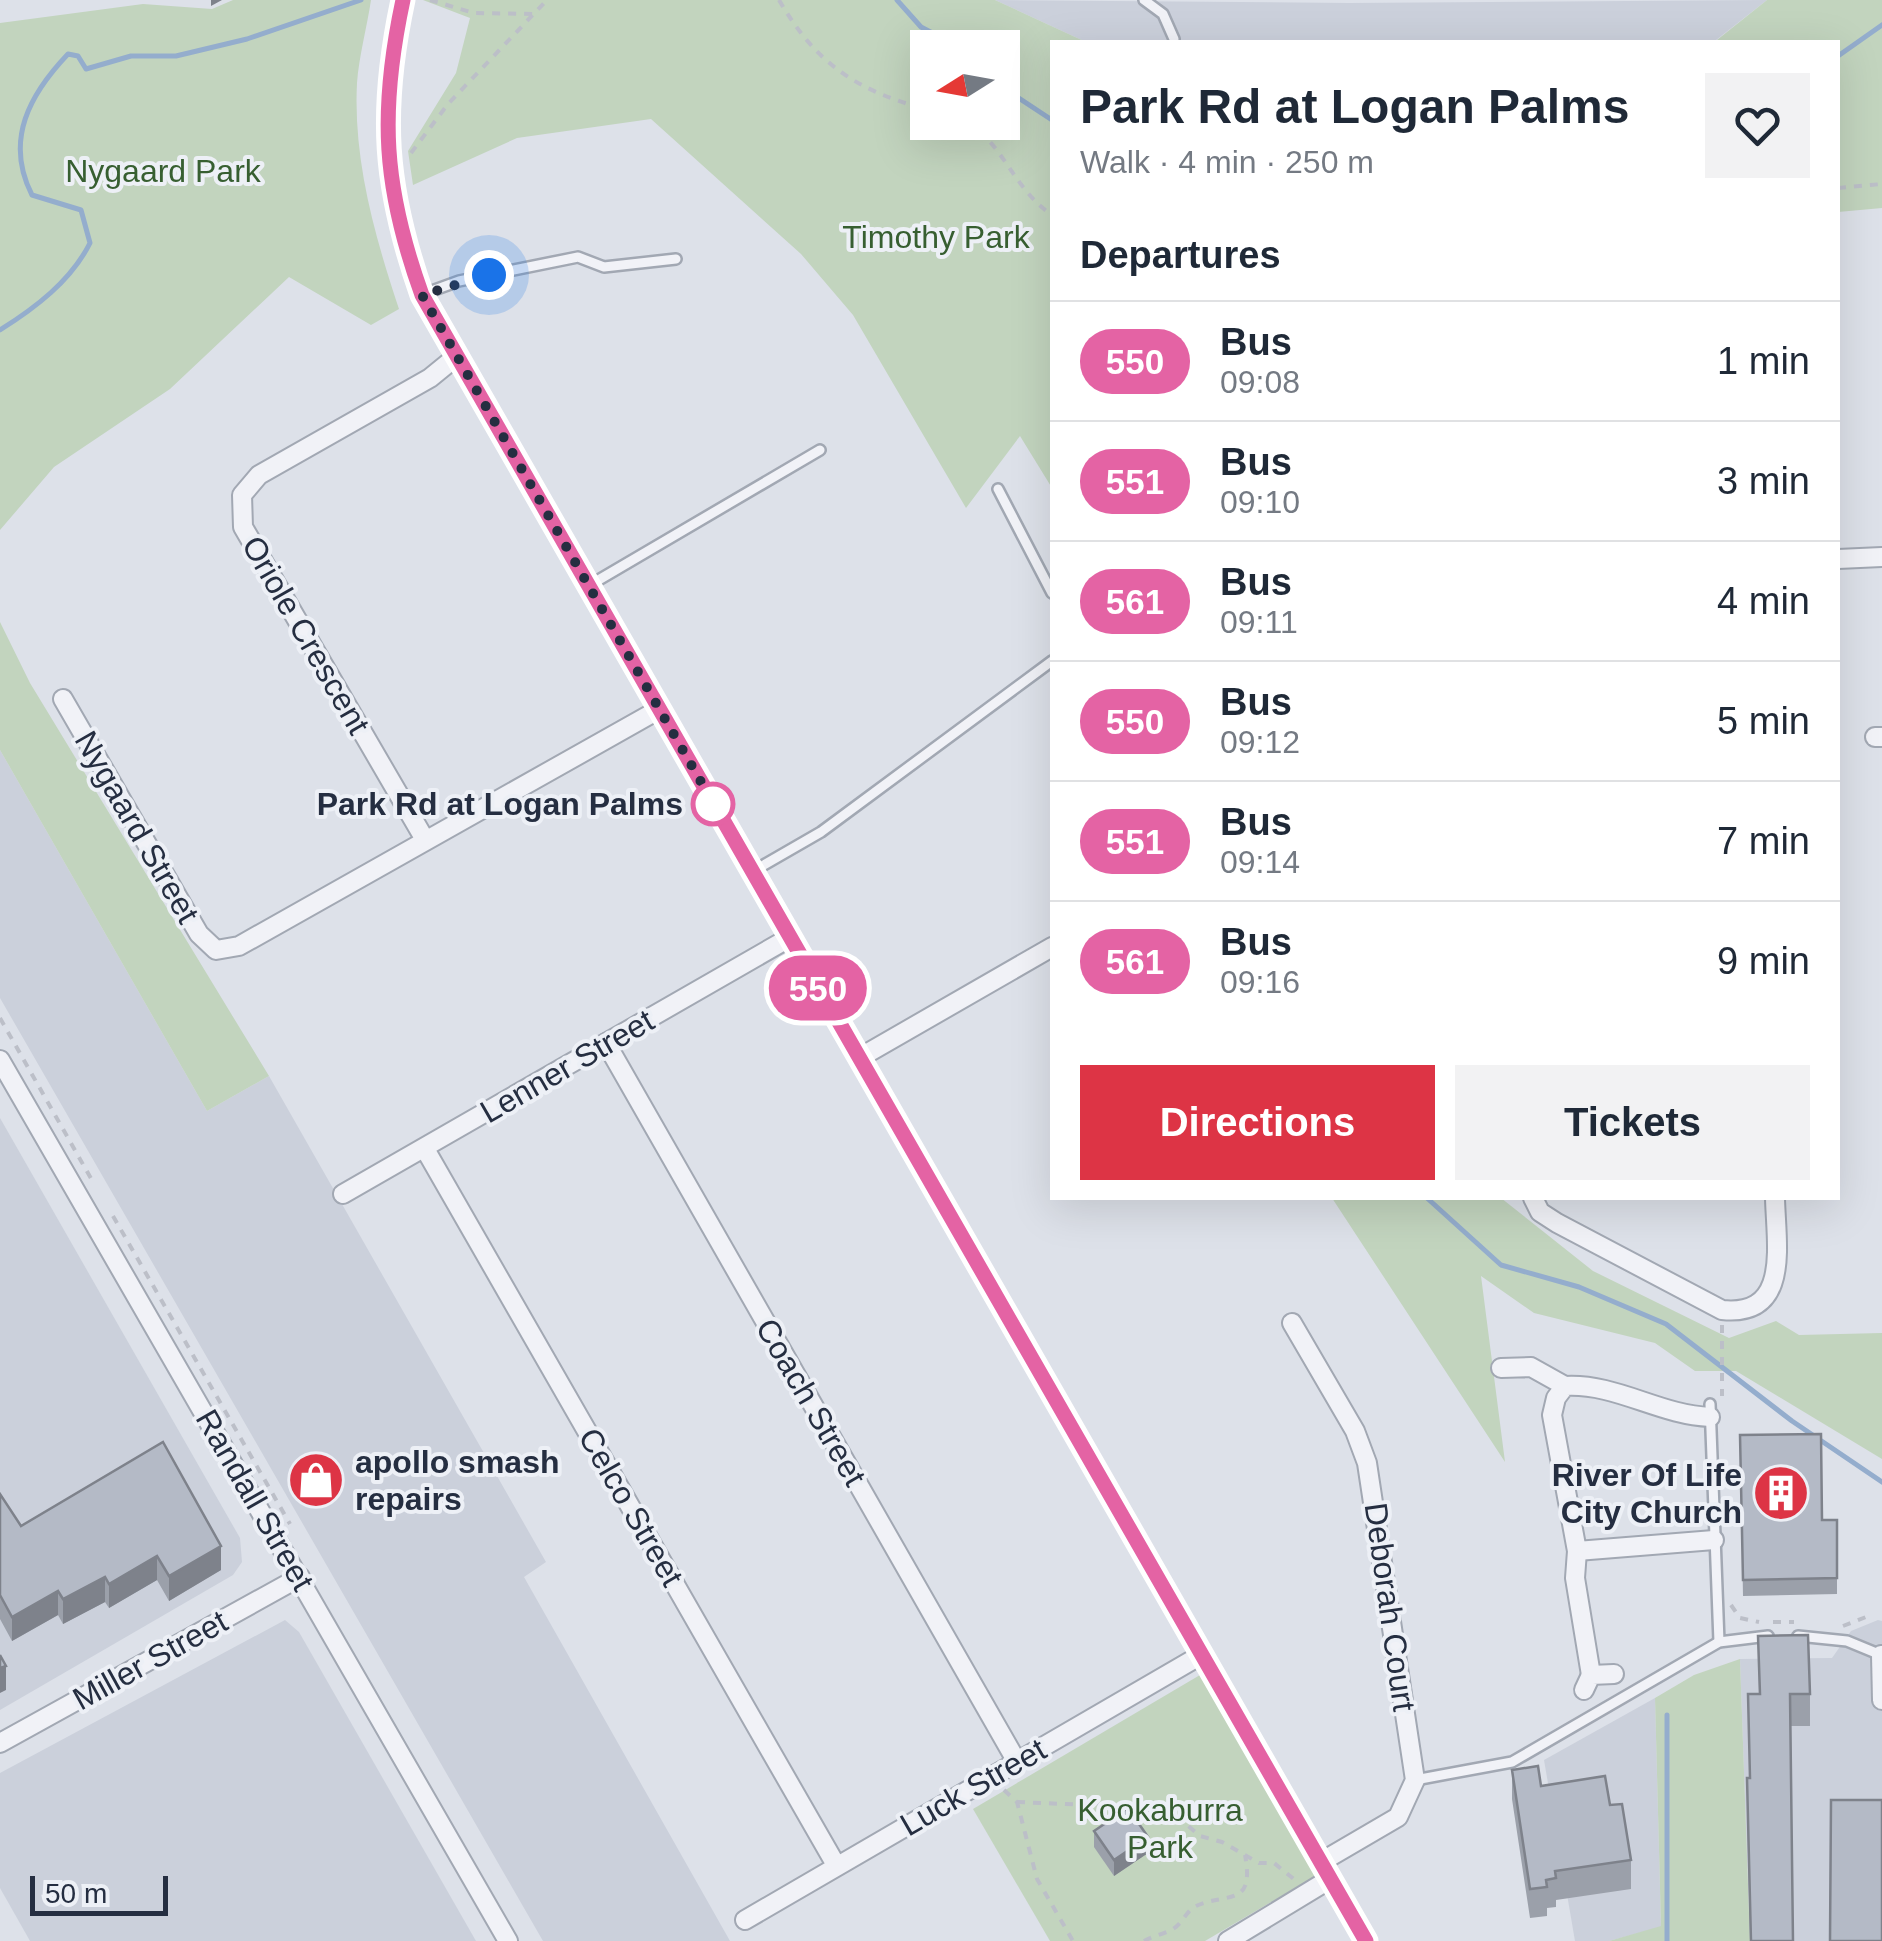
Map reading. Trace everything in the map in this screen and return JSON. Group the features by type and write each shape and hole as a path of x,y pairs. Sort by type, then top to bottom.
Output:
{"street":[{"path":"403,3 386,107 388,158 398,226 422,295 1366,1941"},
{"name":"Oriole Crescent","path":"424,838 243,527 242,495 259,475 430,378 457,356"},
{"path":"1840,559 1882,557"},
{"name":"Nygaard Street","path":"63,699 199,934 216,950 239,946 424,838"},
{"path":"424,838 658,710"},
{"name":"Lenner Street","path":"344,1194 789,938"},
{"path":"859,1058 1050,948"},
{"name":"Coach Street","path":"606,1043 1016,1762"},
{"name":"Randall Street","path":"0,1060 508,1941"},
{"name":"Celco Street","path":"425,1149 836,1866"},
{"path":"1534,1200 1540,1212 1558,1223 1722,1310 1743,1312 1762,1303 1772,1286 1777,1263 1774,1200"},
{"name":"Deborah Court","path":"1292,1323 1355,1431 1368,1463 1415,1780"},
{"path":"1501,1368 1531,1367 1565,1386 1603,1388 1661,1411 1710,1410"},
{"path":"1565,1386 1556,1398 1552,1415 1577,1552 1575,1578 1587,1682 1614,1674"},
{"path":"1577,1552 1714,1540"},
{"name":"Miller Street","path":"0,1744 300,1577"},
{"name":"Luck Street","path":"745,1920 1202,1655"},
{"path":"1880,1655 1882,1700"},
{"path":"1228,1941 1398,1817 1415,1780"}],"lane":[{"path":"1144,0 1164,14 1174,39"},
{"path":"422,295 460,281 578,257 604,267 676,259"},
{"path":"587,586 820,450"},
{"path":"998,490 1050,590"},
{"path":"753,872 820,832 1050,662"},
{"path":"1710,1410 1719,1642"},
{"path":"1415,1780 1476,1771 1527,1755 1564,1728 1719,1642 1814,1636 1848,1642 1880,1655"}],"path":[{"path":"430,0 474,14 534,14"},
{"path":"388,158 410,155 448,104 547,0"},
{"path":"779,0 796,32 850,82 910,104"},
{"path":"988,140 1030,199 1050,214"},
{"path":"1840,188 1882,184"},
{"path":"1722,1335 1722,1396"},
{"path":"1727,1589 1740,1618 1797,1622"},
{"path":"1841,1627 1866,1617"},
{"path":"1004,1790 1017,1802 1036,1879 1073,1941"},
{"path":"1017,1802 1138,1807 1180,1820 1200,1836 1259,1863 1274,1863 1295,1880"},
{"path":"1144,1941 1174,1928 1191,1908 1224,1902 1240,1894 1248,1874 1245,1855"}],"shaded area":[{"path":"995,0 1767,0 1716,40 1082,40"},
{"path":"0,750 207,1111 269,1076 546,1562 524,1577 730,1941 543,1941 0,998"},
{"path":"0,1118 240,1538 242,1562 233,1575 0,1710"},
{"path":"285,1620 299,1632 476,1941 30,1941 0,1888 0,1773"},
{"path":"1882,1621 1882,1941 1750,1941 1740,1659 1832,1658 1851,1631"},
{"path":"1655,1698 1661,1927 1609,1941 1575,1941 1544,1760"}],"green space":[{"name":"Nygaard Park","path":"233,0 371,0 357,83 358,141 374,226 399,309 371,325 289,277 170,389 54,467 0,530 0,23 143,4 212,9"},
{"name":"Timothy Park","path":"423,0 995,0 1082,40 1050,40 1050,485 1020,436 966,508 853,315 801,254 651,119 517,138 413,185 408,151 456,73 470,18"},
{"path":"1767,0 1882,0 1882,208 1840,212 1840,40 1717,40"},
{"path":"0,622 30,683 269,1076 207,1111 0,750"},
{"path":"1333,1200 1504,1200 1593,1271 1729,1338 1776,1321 1799,1335 1882,1333 1882,1459 1736,1371 1695,1371 1655,1343 1534,1313 1481,1276 1505,1462"},
{"path":"1740,1659 1750,1941 1609,1941 1661,1926 1655,1698 1694,1675"},
{"name":"Kookaburra Park","path":"1200,1675 1317,1875 1205,1941 1050,1941 973,1809"}],"building":[{"name":"River Of Life City Church","path":"1821,1434 1822,1520 1837,1520 1837,1578 1743,1580 1740,1435"},
{"path":"163,1442 221,1546 169,1576 157,1556 109,1584 105,1577 63,1599 58,1591 12,1617 0,1595 0,1494 21,1526"},
{"path":"1808,1635 1810,1694 1790,1694 1793,1941 1751,1941 1748,1694 1760,1694 1758,1636"},
{"path":"1538,1766 1541,1786 1605,1776 1610,1805 1622,1804 1631,1860 1555,1871 1556,1878 1546,1880 1547,1887 1530,1889 1512,1770"},
{"path":"1831,1800 1882,1800 1882,1941 1830,1941"},
{"path":"1128,1808 1148,1837 1114,1860 1094,1831"}],"waterway":[{"path":"0,330 51,293 73,270 90,243 81,210 32,195 20,155 25,119 33,102 68,54 78,56 86,69 131,56 176,56 247,39 361,0"},
{"path":"897,0 927,30"},
{"path":"1840,55 1882,25"},
{"path":"1020,99 1050,119"},
{"path":"1429,1200 1501,1265 1579,1287 1666,1324 1792,1421 1882,1482"},
{"path":"1667,1715 1667,1941"}],"bus line":[{"name":"550","path":"403,0 386,107 388,158 398,226 422,295 1366,1941"}],"place":[{"name":"Park Rd at Logan Palms","path":"713,804"},
{"name":"apollo smash repairs","path":"316,1480"},
{"name":"River Of Life City Church","path":"1781,1493"}],"route":[{"path":"489,275 422,295 720,815 713,804"}]}
